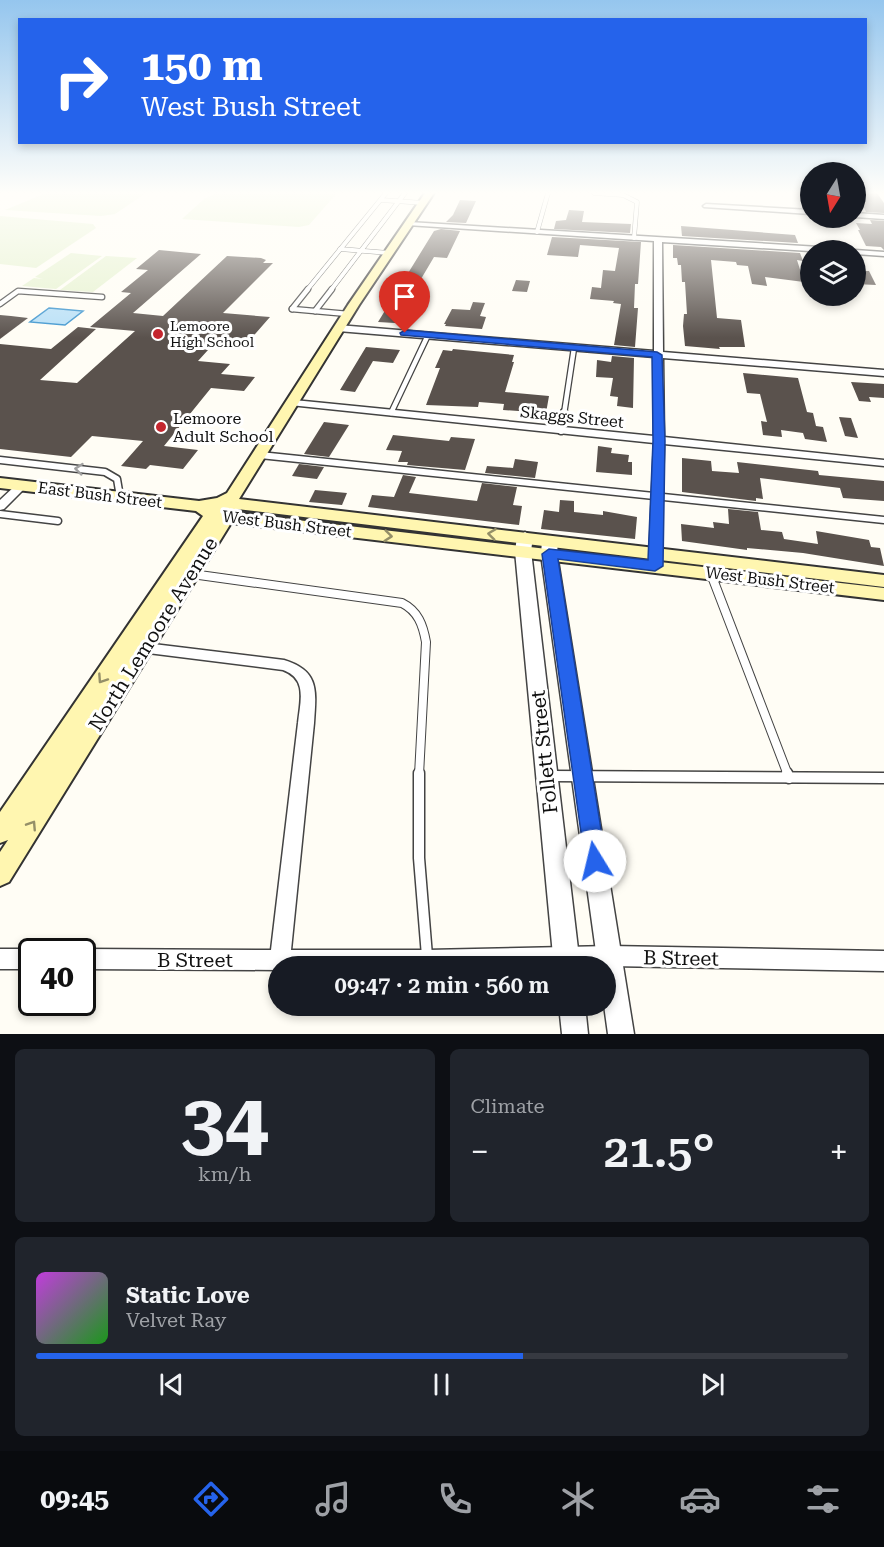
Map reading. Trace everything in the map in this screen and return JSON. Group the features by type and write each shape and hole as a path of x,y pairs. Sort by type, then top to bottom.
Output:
{"main road":[{"name":"North Lemoore Avenue","path":"0,874 145,648 183,573 221,507 260,455 338,328 397,241"},
{"name":"East Bush Street","path":"0,483 221,507"},
{"name":"West Bush Street","path":"221,507 655,559 884,581"},
{"name":"West Bush Street","path":"655,559 710,572 884,594"},
{"name":"North Lemoore Avenue","path":"0,832 124,645 183,573"}],"street":[{"path":"655,559 659,441 658,241"},
{"path":"680,241 800,248"},
{"path":"866,253 884,254"},
{"path":"338,328 884,373"},
{"name":"Skaggs Street","path":"294,403 884,463"},
{"path":"0,506 21,486"},
{"name":"Follett Street","path":"524,544 566,956"},
{"name":"Follett Street","path":"550,547 610,956"},
{"path":"124,645 284,665 299,670 305,676 308,684 306,723 280,956"},
{"name":"B Street","path":"616,956 884,961"},
{"path":"0,959 18,959"},
{"name":"B Street","path":"96,959 268,959"},
{"name":"Follett Street","path":"616,999 621,1034"},
{"path":"573,1016 575,1034"}],"lane":[{"path":"346,241 292,309 348,314"},
{"path":"315,311 369,241"},
{"path":"340,249 389,253"},
{"path":"0,304 18,291 102,297"},
{"path":"391,413 428,335"},
{"path":"561,431 574,348"},
{"path":"260,455 884,520"},
{"path":"0,460 105,472 117,479 120,497"},
{"path":"0,514 58,520"},
{"path":"710,572 789,778"},
{"path":"183,573 402,603 414,609 421,621 426,642 418,825 427,956"},
{"path":"547,776 884,778"}],"green space":[{"path":"0,241 76,241 36,268 0,264"},
{"path":"71,253 102,256 56,289 22,286 34,278 43,279 35,277"},
{"path":"106,256 137,258 93,292 60,290"}],"water":[{"path":"49,308 83,311 65,325 30,322"}],"building":[{"path":"428,241 455,241 447,258 434,257 395,323 378,322"},
{"path":"551,241 641,242 638,284 635,284 634,308 638,308 635,347 614,345 621,304 613,303 614,301 590,299 592,287 601,288 603,270 615,271 619,248 580,245 578,257 547,255"},
{"path":"769,241 797,241 798,243"},
{"path":"866,241 884,241 884,250 881,247 866,246"},
{"path":"673,245 800,253 800,260 797,260 800,281 765,277 767,286 752,284 748,266 737,265 736,262 711,260 717,318 741,320 745,347 719,347 720,349 685,346 683,326 684,314 687,314 685,282 682,282 681,265 678,265 677,258 673,258"},
{"path":"159,250 201,254 133,313 163,316 227,256 261,258 266,260 263,263 273,263 223,313 270,317 248,342 218,339 198,361 230,364 221,374 255,377 244,391 211,388 164,446 198,450 183,469 150,465 146,469 121,466 143,441 92,436 71,457 0,449 0,344 51,349 78,327 96,329 40,380 77,383 135,331 90,327 131,293 121,292 148,270 136,269"},
{"path":"866,271 869,271 876,285 866,285"},
{"path":"516,280 530,281 527,292 512,291"},
{"path":"473,302 485,303 480,316 486,317 482,329 445,326 452,309 470,310"},
{"path":"0,315 11,316 28,318 0,339"},
{"path":"366,347 400,350 393,363 373,361 355,392 340,390"},
{"path":"453,349 514,355 505,392 549,396 546,413 503,410 504,404 479,402 478,407 426,405 440,368 435,368 443,350 452,351"},
{"path":"612,356 634,358 633,408 617,406 618,397 610,396 613,378 596,377 597,360 611,362"},
{"path":"743,373 798,378 807,412 813,413 816,426 823,427 827,442 805,439 803,433 781,430 782,437 763,435 761,421 767,422 760,394 747,393"},
{"path":"851,382 884,384 884,398 869,397 871,402 859,401"},
{"path":"839,417 851,418 858,438 845,436"},
{"path":"324,422 349,425 329,457 304,454"},
{"path":"393,435 449,441 451,437 475,439 465,470 407,465 408,462 398,462 402,451 386,450"},
{"path":"598,446 612,448 611,453 629,455 628,462 632,462 632,475 596,472"},
{"path":"682,458 711,461 712,471 739,473 737,462 818,471 819,475 884,481 884,501 843,498 840,488 760,478 763,499 756,498 756,501 682,492"},
{"path":"515,459 538,462 535,478 485,473 487,466 513,468"},
{"path":"299,464 324,467 317,479 292,476"},
{"path":"403,475 416,477 409,493 477,501 482,483 517,487 513,505 522,506 519,525 368,507 372,495 394,497"},
{"path":"315,490 347,493 342,505 309,502"},
{"path":"560,500 574,501 574,512 603,515 603,511 637,517 635,539 541,529 544,510 559,512"},
{"path":"728,509 758,512 761,530 782,532 784,539 818,544 816,531 869,540 871,547 880,548 884,566 803,553 747,548 747,550 682,541 681,524 714,528 713,522 729,524"}],"place":[{"name":"Lemoore High School","path":"158,334"},
{"name":"Lemoore Adult School","path":"161,427"}],"route":[{"path":"405,333 657,355 659,441 655,566 549,554 595,861"}]}
